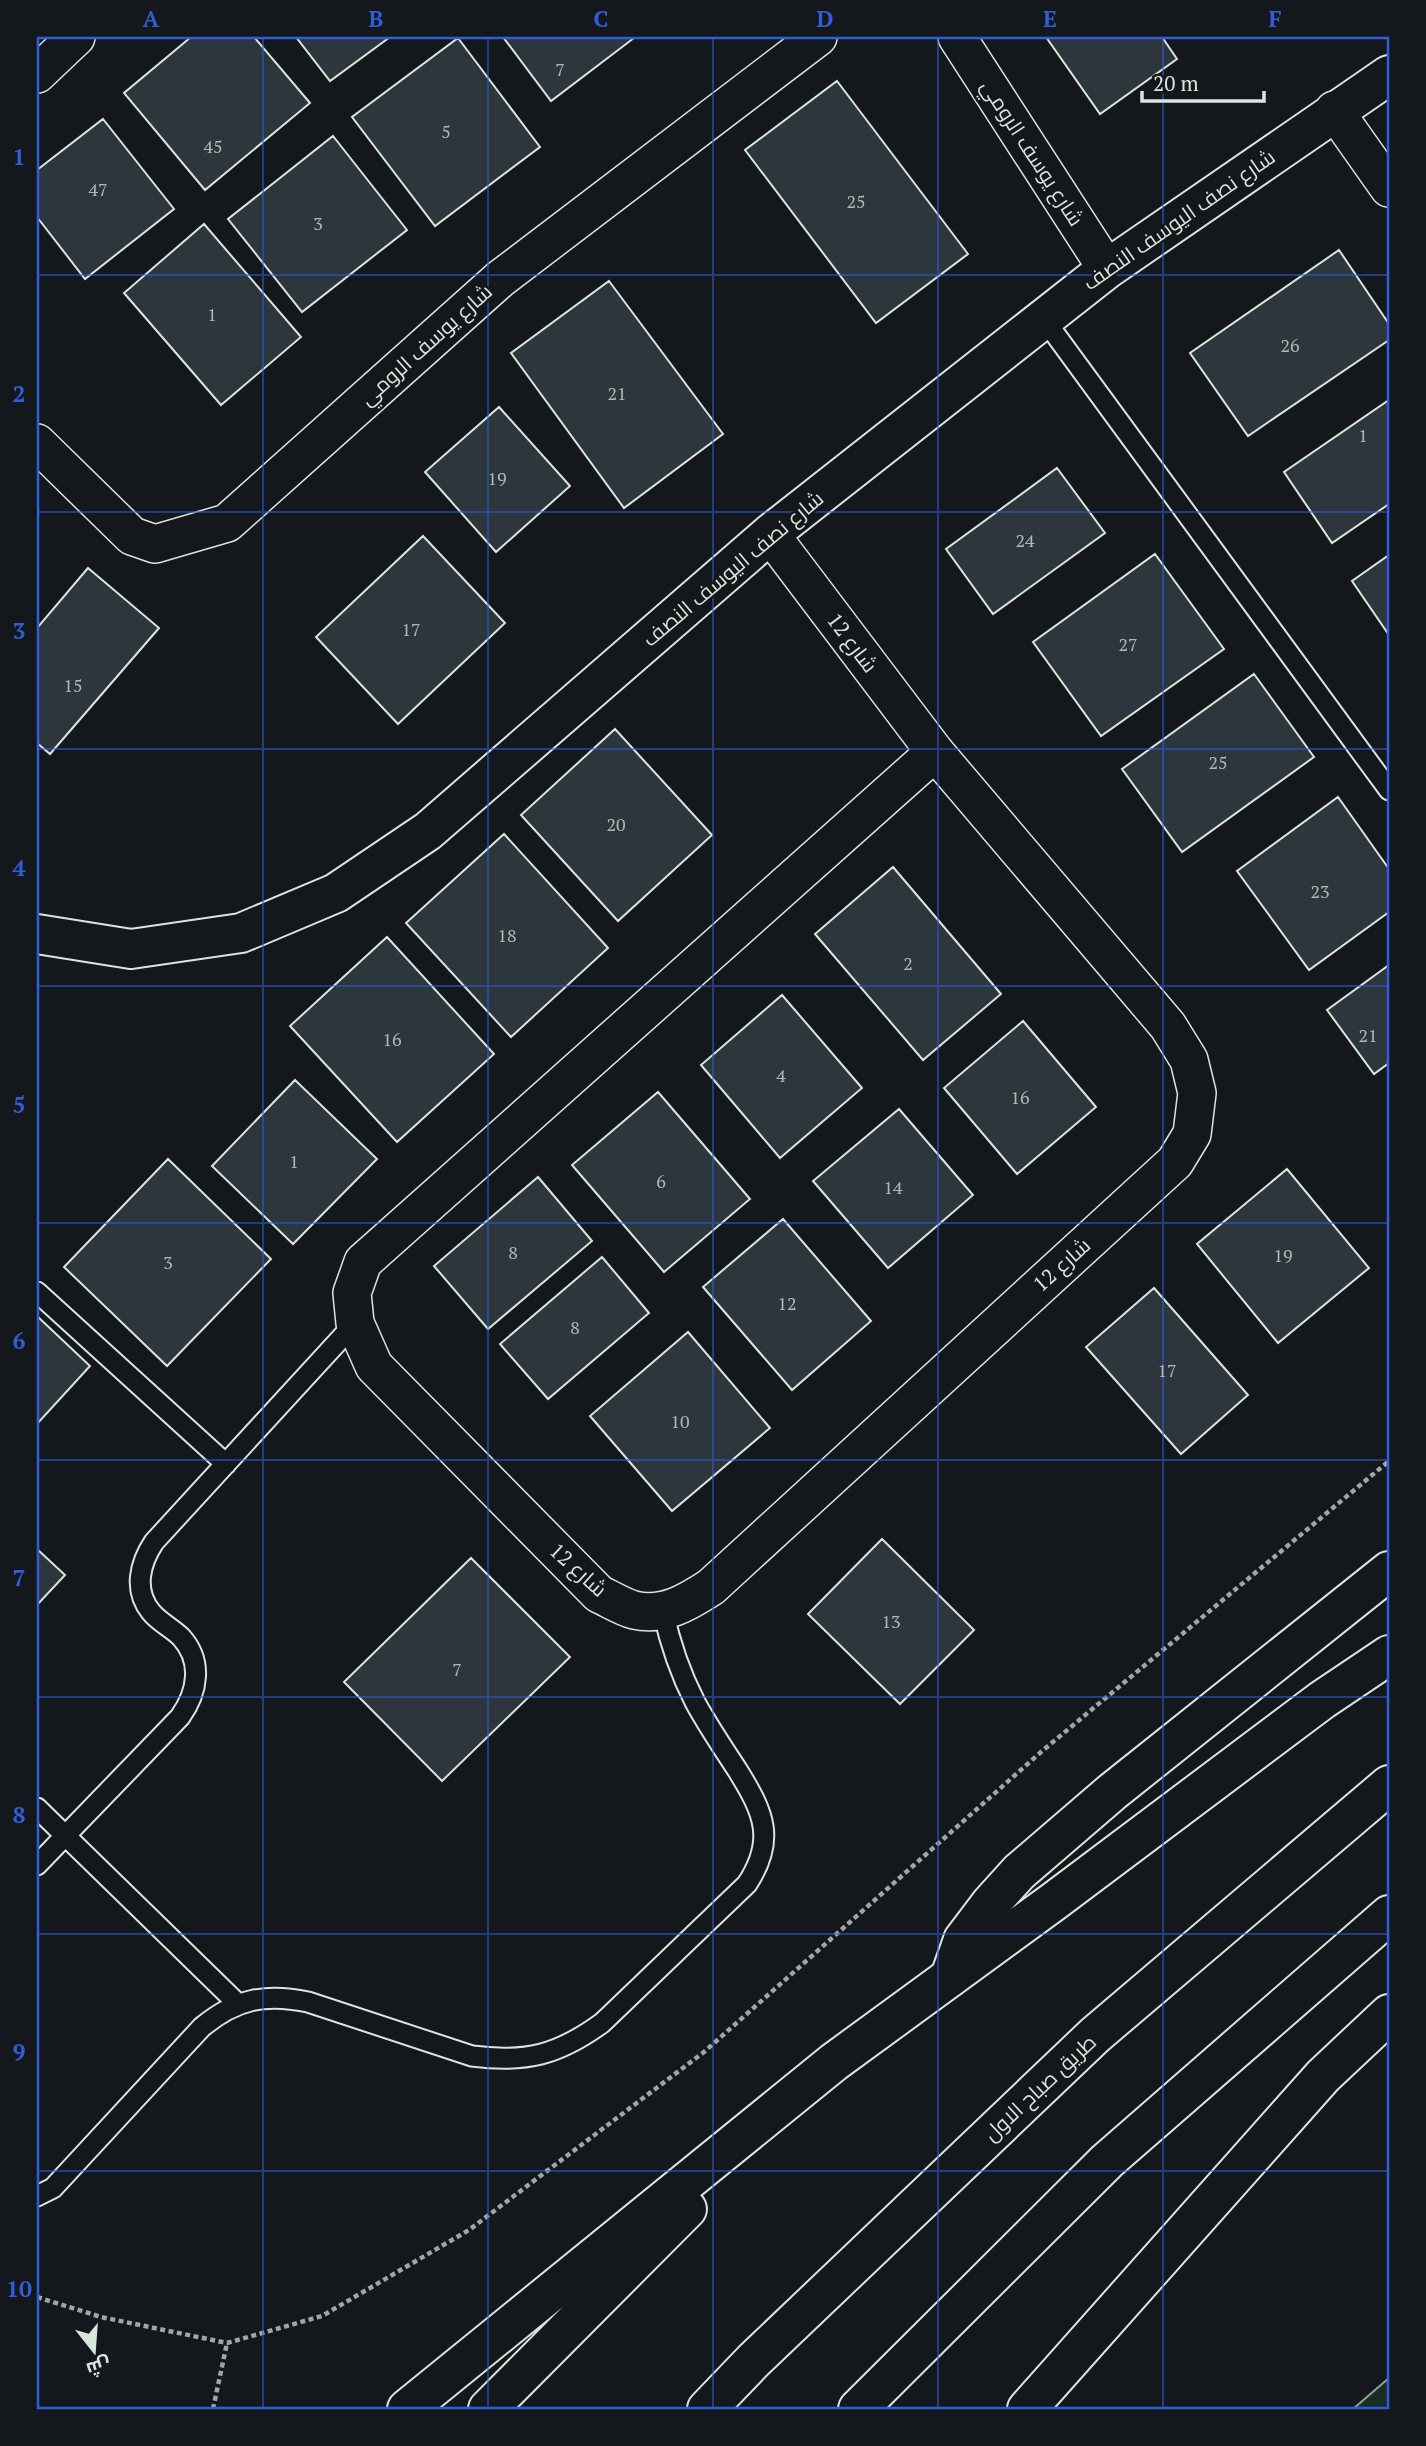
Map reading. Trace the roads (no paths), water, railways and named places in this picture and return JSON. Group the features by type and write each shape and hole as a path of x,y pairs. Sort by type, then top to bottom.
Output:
{"main road":[{"name":"شارع نصف اليوسف النصف","path":"37,934 131,949 241,933 336,893 428,831 770,534 1107,269 1334,110 1389,75"},
{"path":"950,1977 963,1940 1019,1872 1112,1792 1389,1571"},
{"path":"407,2409 834,2062 1322,1700 1389,1655"},
{"name":"طريق صباح الاول","path":"707,2409 754,2360 1095,2035 1389,1786"},
{"path":"858,2409 1107,2161 1389,1915"},
{"path":"1027,2409 1323,2076 1389,2014"},
{"path":"488,2409 834,2062"}],"street":[{"path":"37,74 76,37"},
{"name":"شارع يوسف الرومي","path":"37,443 132,536 155,544 227,523 500,279 818,37"},
{"name":"شارع يوسف الرومي","path":"957,37 1107,269"},
{"path":"1334,110 1389,188"},
{"name":"شارع 12","path":"770,534 935,752 1168,1026 1189,1060 1198,1093 1192,1134 1175,1162 711,1587 687,1602 663,1611 634,1610 599,1594 374,1366 355,1323 352,1293 363,1262 935,752"}],"lane":[{"path":"1044,319 1389,790"},
{"path":"37,1292 226,1464"},
{"path":"37,1865 189,1705 197,1677 195,1662 181,1637 151,1612 142,1596 139,1577 144,1558 154,1542 355,1323"},
{"path":"37,2196 53,2188 202,2028 218,2014 238,2004 261,1998 284,1997 308,2002 472,2056 500,2059 528,2058 555,2051 580,2039 602,2023 747,1884 756,1870 765,1838 758,1804 702,1714 685,1681 668,1635 663,1611"},
{"path":"37,1808 238,2004"}]}
